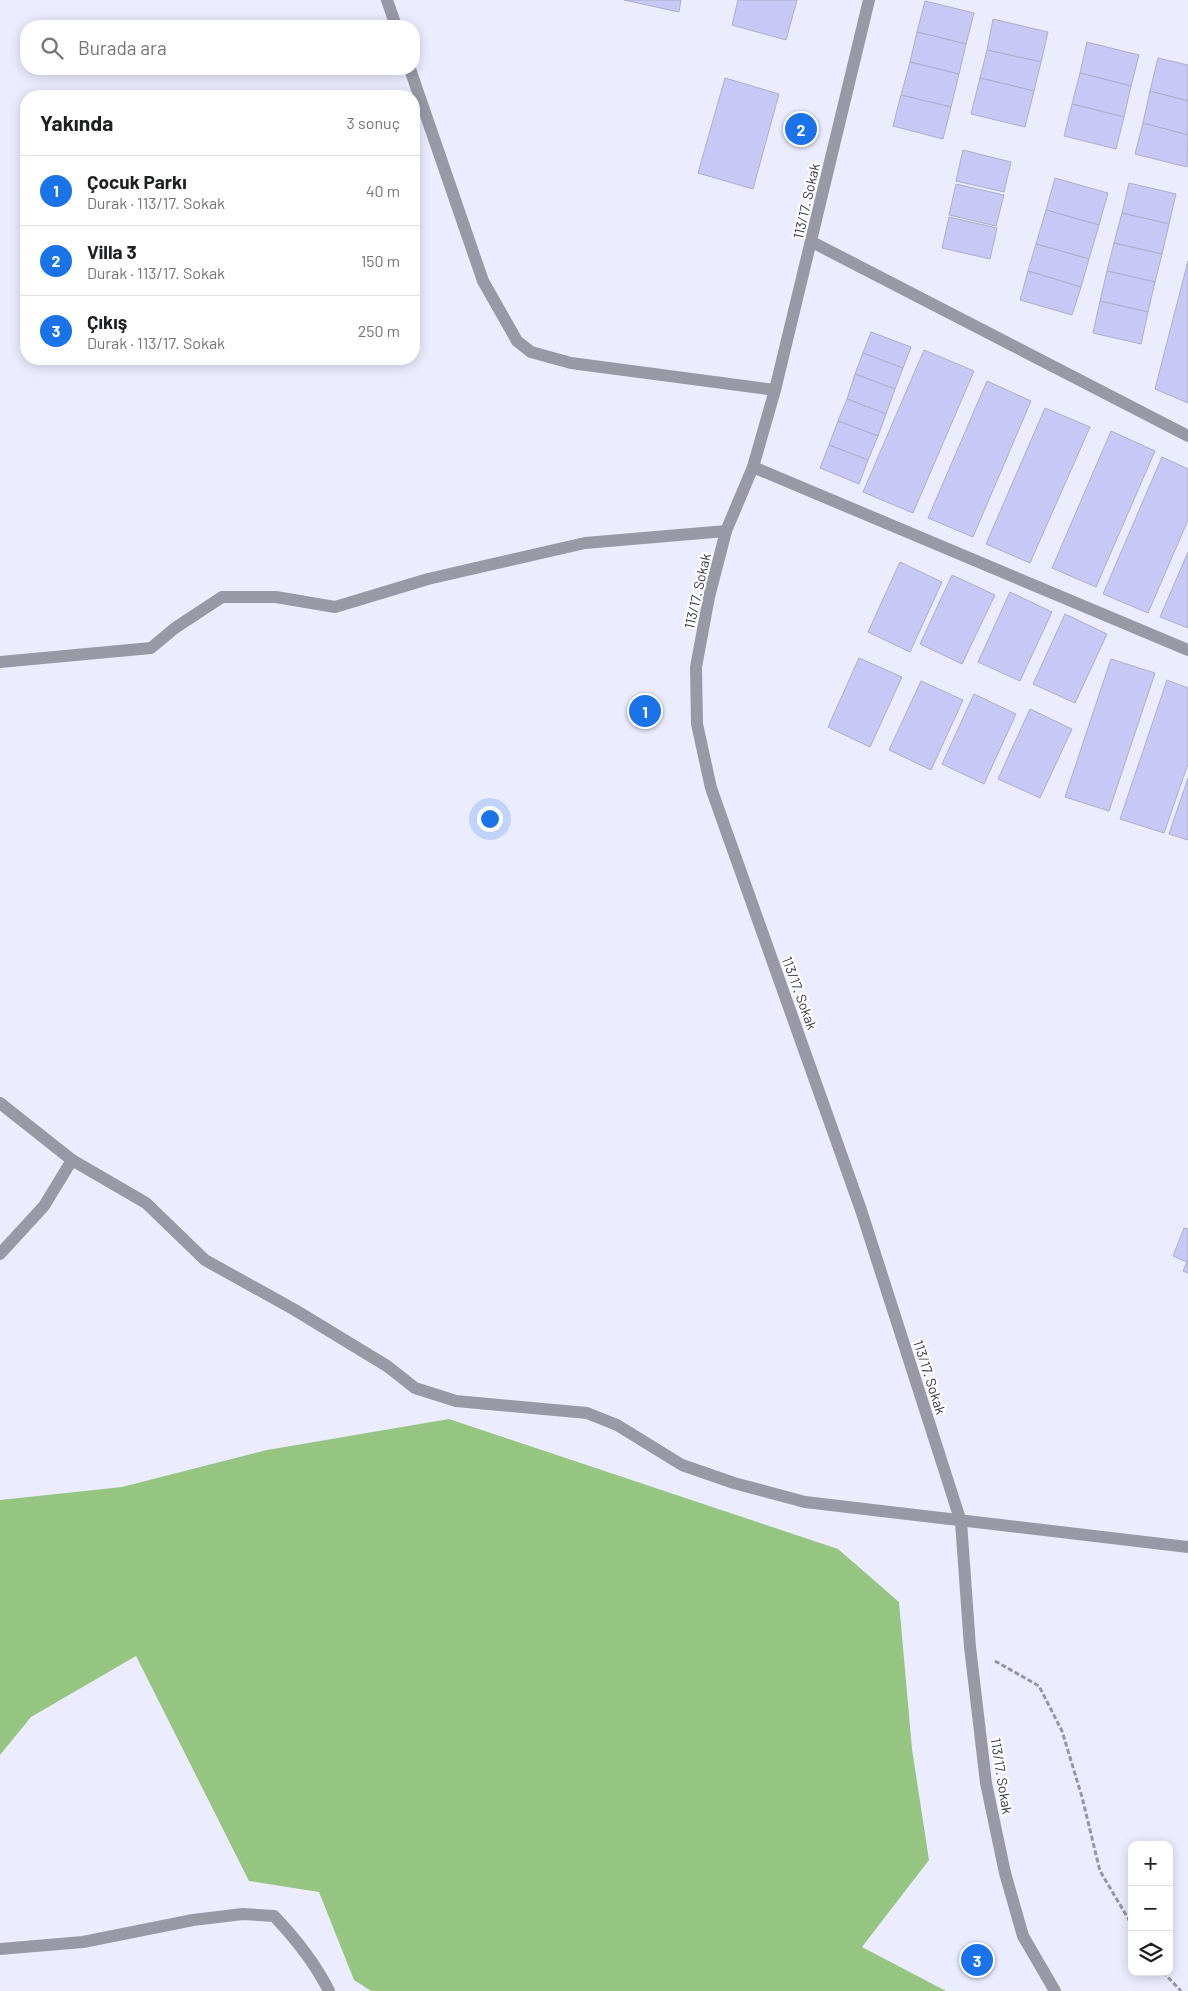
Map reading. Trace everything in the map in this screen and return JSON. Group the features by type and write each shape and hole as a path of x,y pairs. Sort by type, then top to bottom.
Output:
{"street":[{"path":"387,0 394,20"},
{"name":"113/17. Sokak","path":"870,0 776,390 754,467 726,531 709,598 696,667 697,724 711,788 861,1210 961,1522 970,1647 986,1782 1005,1873 1023,1936 1054,1991"},
{"path":"412,75 417,90"},
{"path":"420,98 483,281 517,341 531,352 571,363 776,390"},
{"path":"812,242 1188,436"},
{"path":"754,467 1188,650"},
{"path":"0,662 151,648 175,628 222,597 276,597 335,607 428,579 585,544 726,531"},
{"path":"0,1103 72,1160 146,1203 205,1260 320,1325 387,1366 415,1388 456,1400 587,1413 617,1425 682,1465 734,1483 805,1502 961,1522 1188,1547"},
{"path":"0,1254 44,1206 72,1160"},
{"path":"0,1950 83,1942 193,1920 235,1915 274,1916 295,1938 329,1991"}],"path":[{"path":"970,1647 1039,1686 1062,1732 1082,1796 1100,1871 1128,1918"},
{"path":"1167,1976 1181,1991"}],"green space":[{"path":"449,1419 838,1549 899,1602 912,1749 929,1860 862,1947 946,1991 371,1991 354,1980 319,1892 249,1881 136,1656 31,1717 0,1755 0,1500 122,1487 267,1450"}],"building":[{"path":"624,0 681,0 679,12"},
{"path":"738,0 797,0 786,40 732,25"},
{"path":"925,1 974,13 966,44 917,32"},
{"path":"993,19 1048,32 1041,62 987,50"},
{"path":"917,32 966,44 959,74 910,62"},
{"path":"1087,42 1139,55 1131,86 1080,73"},
{"path":"987,50 1041,62 1034,91 980,78"},
{"path":"1158,58 1188,65 1188,101 1150,91"},
{"path":"910,62 959,74 951,107 901,95"},
{"path":"1080,73 1131,86 1124,117 1072,104"},
{"path":"725,78 779,94 753,189 698,173"},
{"path":"980,78 1034,91 1025,127 971,114"},
{"path":"1150,91 1188,101 1188,135 1143,123"},
{"path":"901,95 951,107 943,139 893,126"},
{"path":"1072,104 1124,117 1116,149 1064,136"},
{"path":"1143,123 1188,135 1187,167 1135,154"},
{"path":"963,150 1011,162 1004,192 956,181"},
{"path":"1055,178 1108,193 1099,225 1046,210"},
{"path":"1129,183 1176,194 1169,224 1122,213"},
{"path":"956,184 1004,195 996,226 949,215"},
{"path":"1046,210 1099,225 1089,259 1036,244"},
{"path":"1122,213 1169,224 1162,254 1114,243"},
{"path":"949,217 997,228 990,259 942,248"},
{"path":"1114,243 1162,254 1155,282 1107,271"},
{"path":"1036,244 1089,259 1081,287 1028,271"},
{"path":"1188,261 1188,403 1155,389"},
{"path":"1028,271 1081,287 1072,315 1020,300"},
{"path":"1107,271 1155,282 1148,312 1100,301"},
{"path":"1100,301 1148,312 1141,344 1093,333"},
{"path":"871,332 911,347 903,368 863,353"},
{"path":"924,350 974,371 913,513 863,492"},
{"path":"863,353 903,368 895,389 855,374"},
{"path":"855,374 895,389 886,414 847,399"},
{"path":"987,381 1031,401 973,537 928,518"},
{"path":"847,399 886,414 878,436 838,421"},
{"path":"1045,408 1090,427 1030,563 986,544"},
{"path":"838,421 878,436 868,460 829,445"},
{"path":"1111,431 1155,451 1096,587 1052,568"},
{"path":"829,445 868,460 859,484 820,468"},
{"path":"1162,457 1188,469 1188,520 1148,613 1103,594"},
{"path":"1188,552 1188,628 1160,617"},
{"path":"900,562 942,582 910,652 868,632"},
{"path":"952,575 995,595 962,664 920,644"},
{"path":"1010,592 1052,612 1020,681 978,662"},
{"path":"1065,614 1107,634 1075,703 1033,684"},
{"path":"859,658 902,677 870,747 828,727"},
{"path":"1111,659 1155,673 1109,811 1065,797"},
{"path":"1167,680 1188,688 1188,764 1164,833 1120,819"},
{"path":"921,681 963,700 931,770 889,750"},
{"path":"974,694 1016,714 984,784 942,764"},
{"path":"1030,709 1072,729 1040,798 998,779"},
{"path":"1188,778 1188,840 1169,834"},
{"path":"1184,1228 1188,1229 1188,1273 1183,1271 1187,1262 1173,1256"}],"place":[{"name":"Villa 3","path":"801,129"},
{"name":"Çocuk Parkı","path":"645,711"},
{"name":"Çıkış","path":"977,1960"}]}
